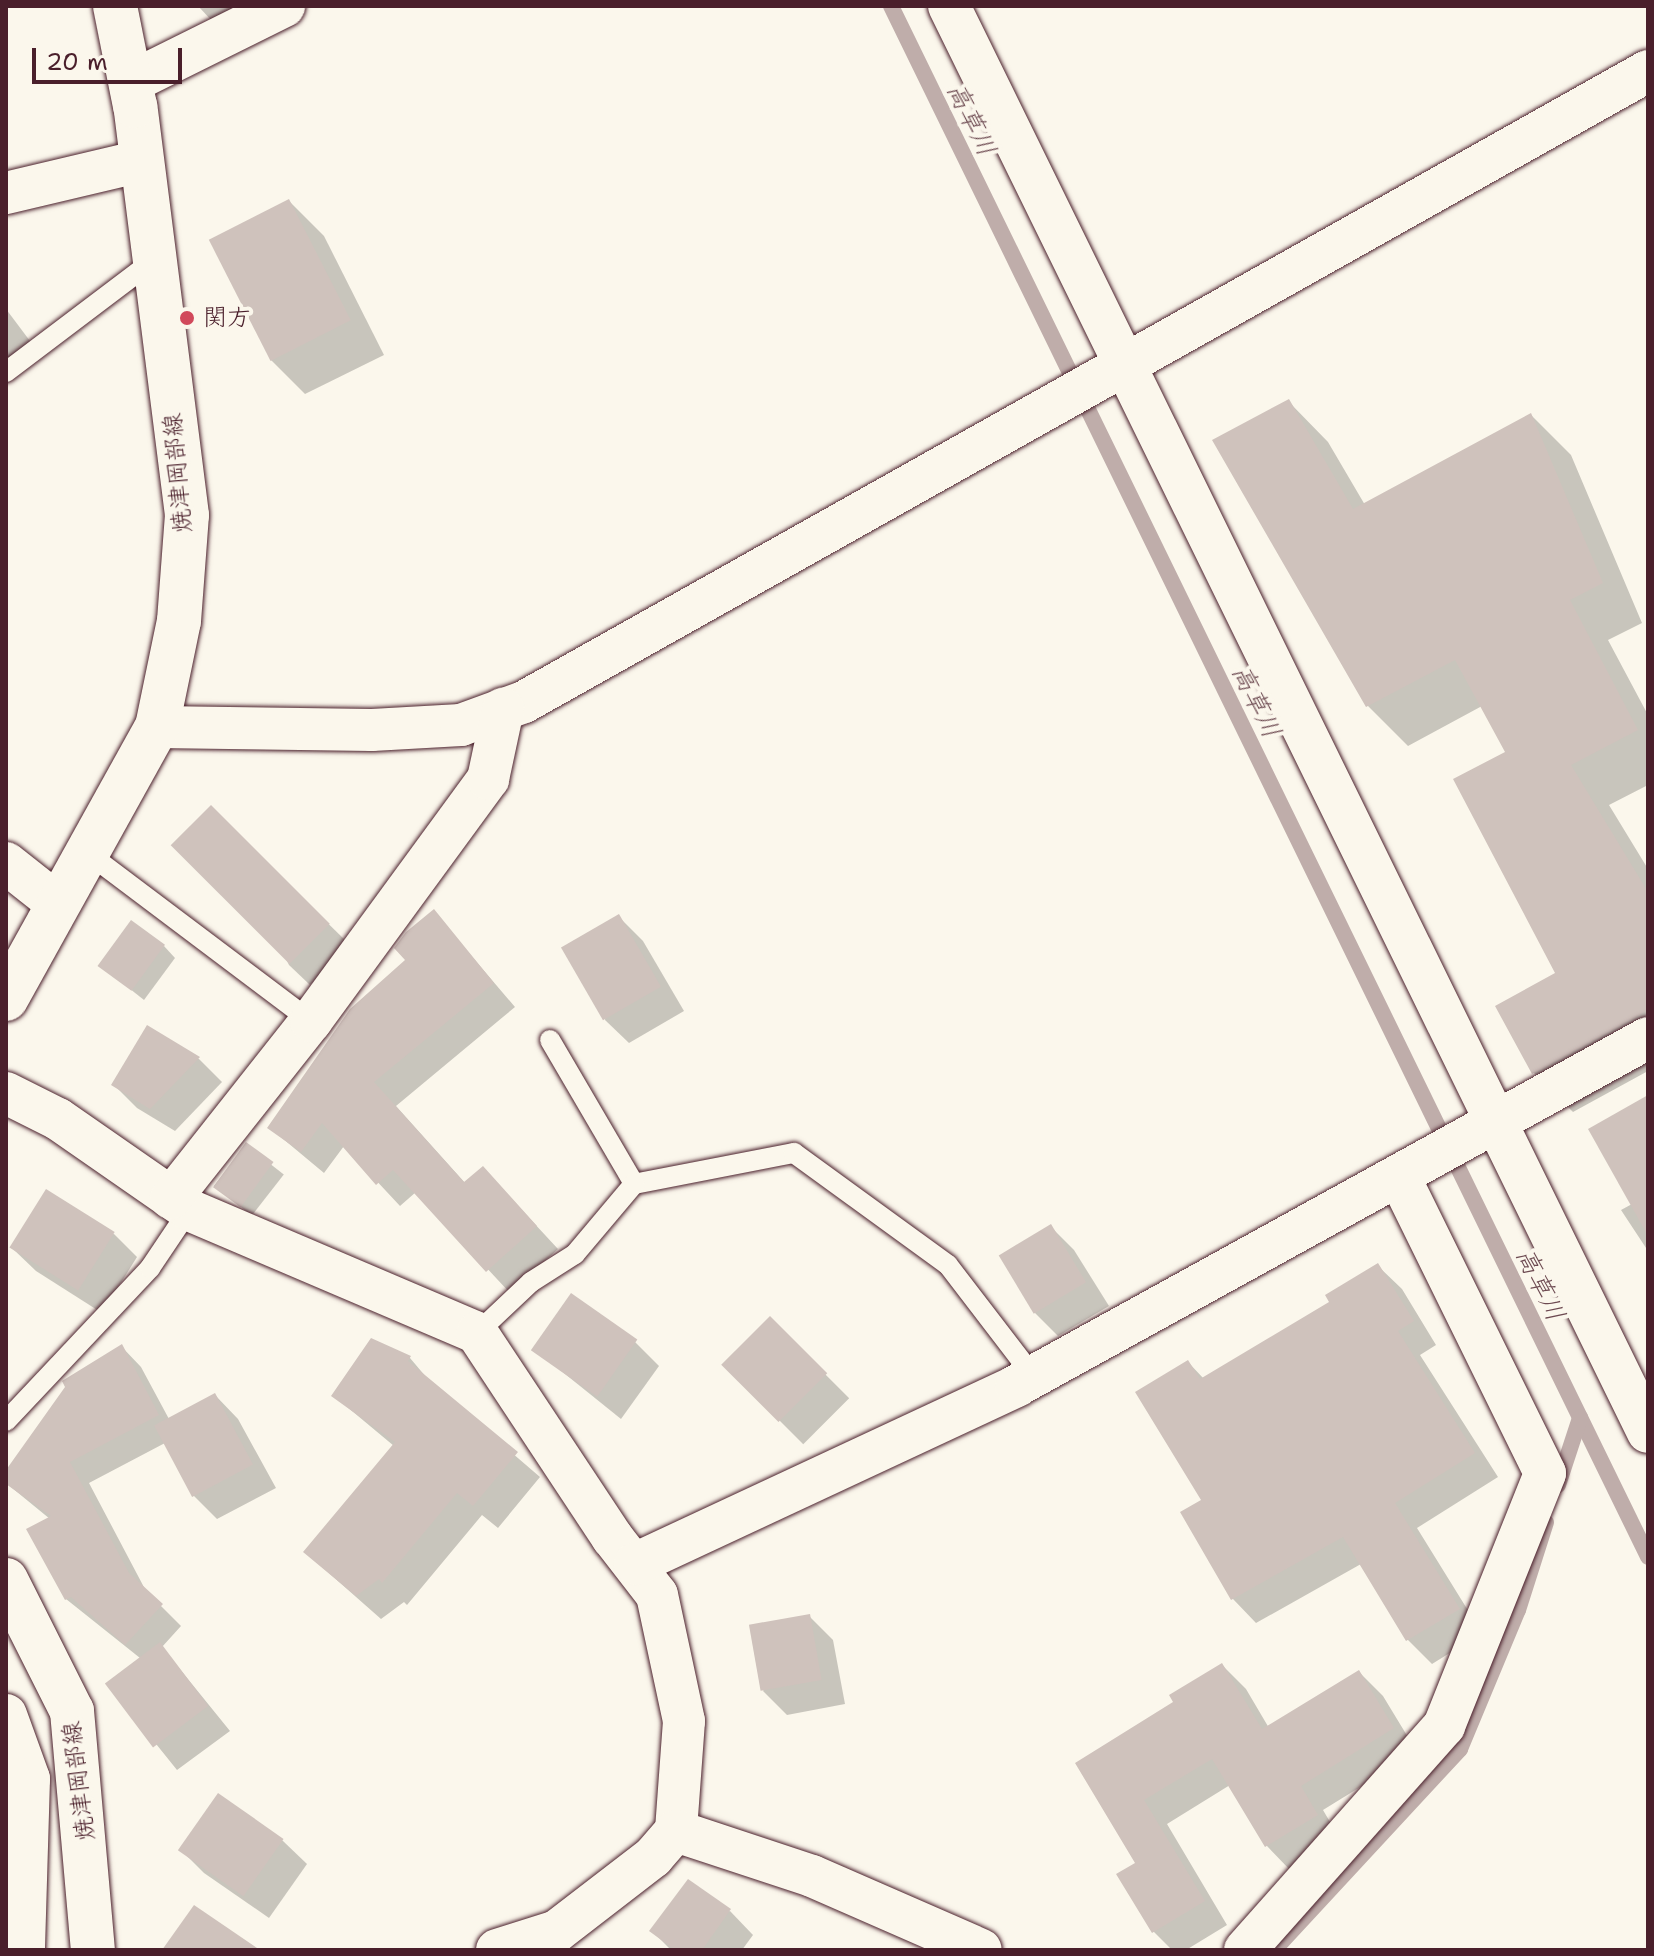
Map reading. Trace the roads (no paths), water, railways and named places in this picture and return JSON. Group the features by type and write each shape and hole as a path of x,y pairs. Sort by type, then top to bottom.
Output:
{"main road":[{"name":"焼津岡部線","path":"6,999 157,727 179,621 187,515 131,82 115,6"},
{"name":"焼津岡部線","path":"6,1580 72,1711 93,1950"}],"street":[{"path":"131,82 284,6"},
{"path":"949,6 1117,369 1488,1127 1648,1432"},
{"path":"157,727 372,730 461,725 503,709 1648,71"},
{"path":"6,193 141,161"},
{"path":"180,1204 488,779 503,709"},
{"path":"6,863 58,904"},
{"path":"635,1564 1034,1377 1648,1038"},
{"path":"6,1093 58,1119 180,1204 477,1333 657,1595 684,1721 676,1831 653,1857 557,1931 497,1950"},
{"path":"1245,1950 1444,1726 1545,1473 1407,1172"},
{"path":"6,1715 29,1779 24,1950"},
{"path":"676,1831 812,1876 981,1950"}],"lane":[{"path":"6,372 154,260"},
{"path":"89,854 311,1021"},
{"path":"550,1040 634,1184"},
{"path":"477,1333 531,1282 575,1254 634,1184 794,1153 948,1265 1034,1377"},
{"path":"6,1421 150,1268 180,1204"}],"waterway":[{"name":"高草川","path":"891,6 1648,1557"},
{"path":"1558,1485 1580,1418"},
{"path":"1274,1950 1460,1749 1518,1610 1546,1522"}],"place":[{"name":"関方","path":"187,318"}]}
